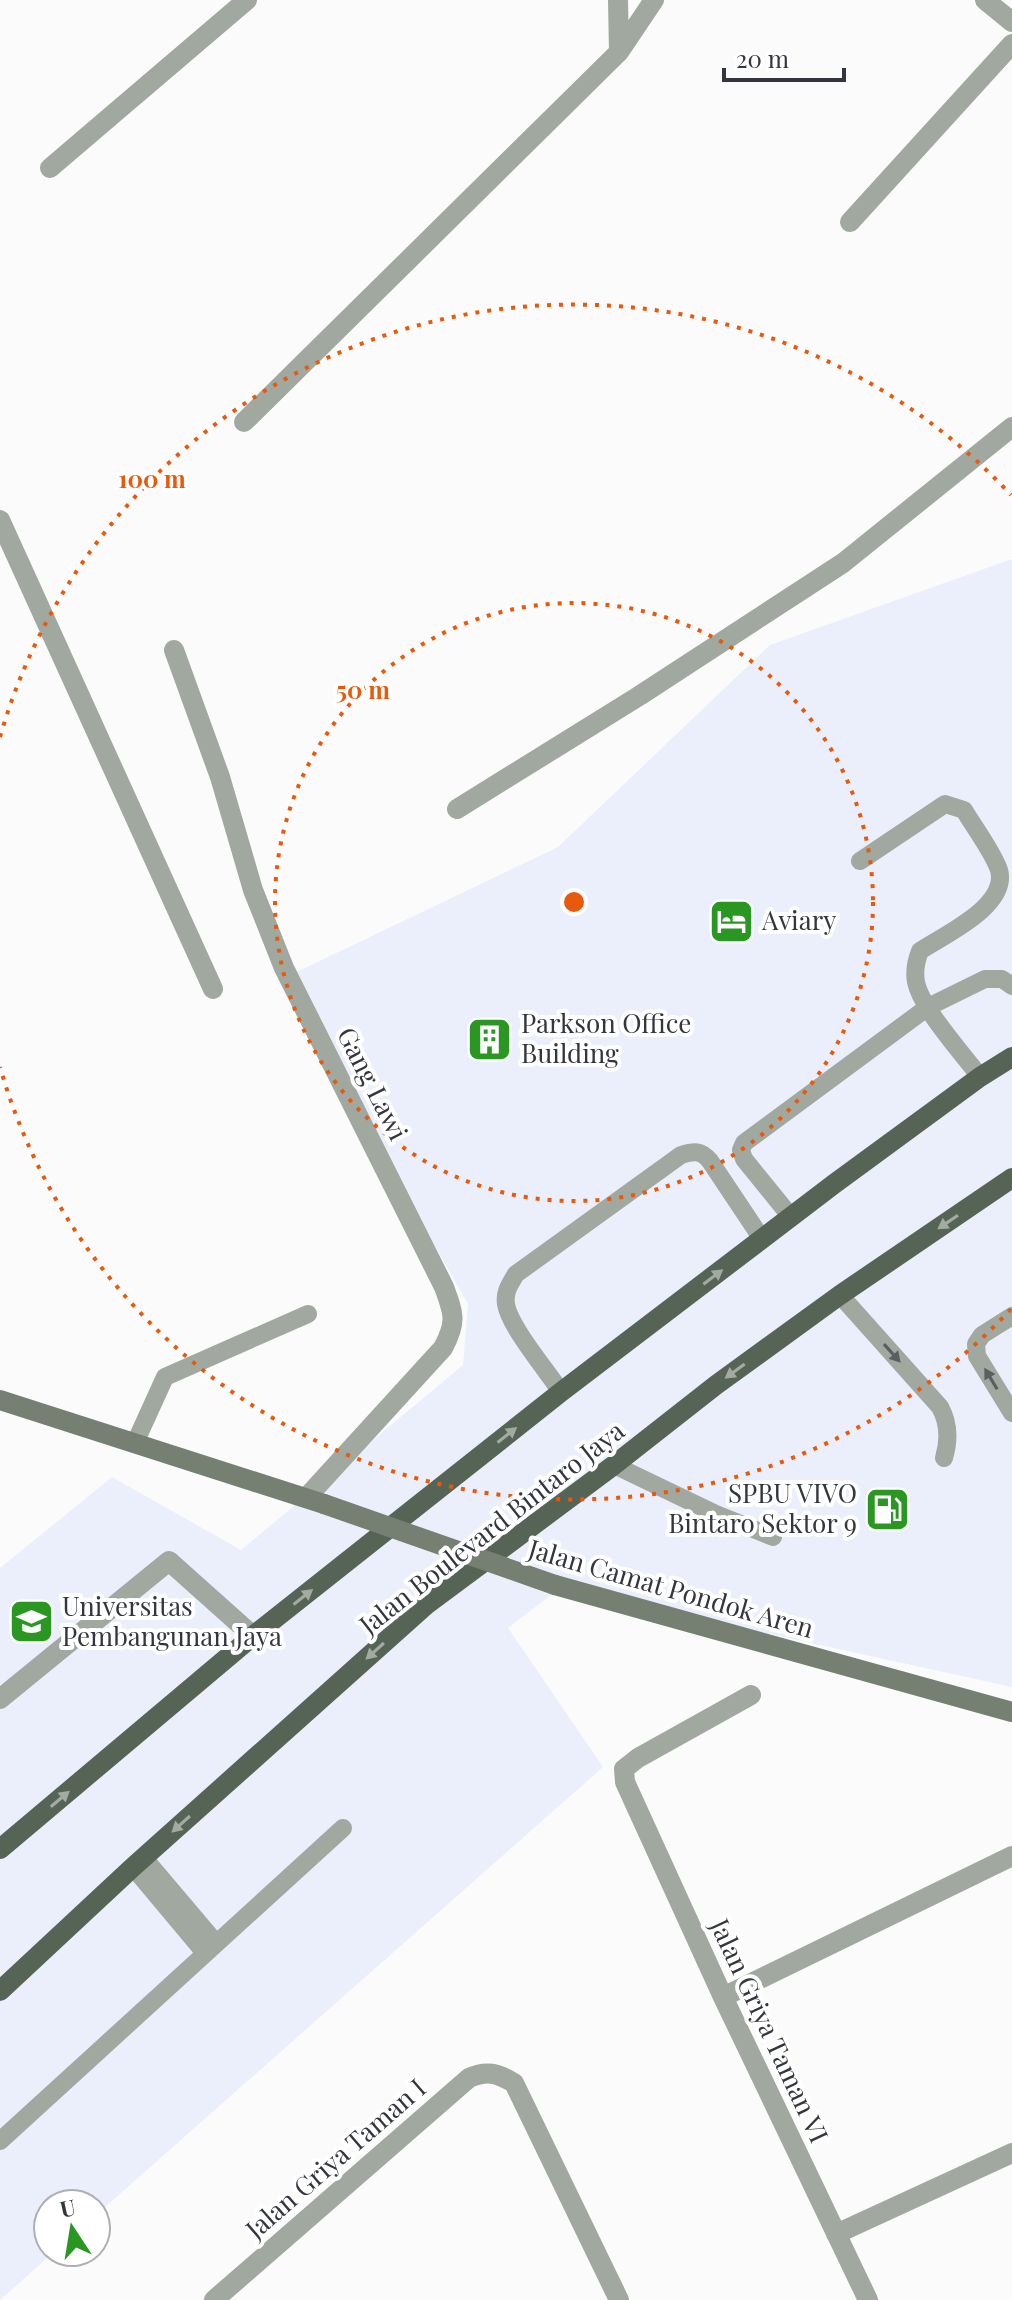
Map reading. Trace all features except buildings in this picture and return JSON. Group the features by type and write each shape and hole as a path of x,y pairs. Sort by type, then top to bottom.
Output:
{"main road":[{"path":"0,1849 253,1636 561,1392 791,1217 980,1077 1012,1057"},
{"name":"Jalan Boulevard Bintaro Jaya","path":"0,1991 426,1605 716,1385 840,1295 1012,1178"},
{"name":"Jalan Camat Pondok Aren","path":"0,1400 315,1501 555,1585 1012,1712"}],"street":[{"path":"50,168 247,0"},
{"path":"618,0 619,52"},
{"path":"244,422 619,52 654,0"},
{"path":"985,0 1012,22"},
{"path":"850,222 1012,44"},
{"path":"457,809 639,696 843,563 1012,427"},
{"path":"0,520 213,989"},
{"name":"Gang Lawi","path":"174,650 220,777 253,890 284,968 451,1307 453,1330 443,1348 315,1501"},
{"path":"0,1699 169,1561 253,1636"},
{"name":"Jalan Griya Taman VI","path":"751,1695 638,1758 624,1769 625,1782 723,1997 868,2300"},
{"path":"723,1997 1012,1856"},
{"name":"Jalan Griya Taman I","path":"214,2300 469,2078 482,2072 498,2073 514,2083 614,2298"},
{"path":"836,2234 1012,2153"}],"lane":[{"path":"860,861 945,804 964,810 999,870 998,888 991,904 920,951 915,978 928,1007 980,1077"},
{"path":"791,1217 744,1159 741,1150 744,1143 928,1007 985,979 1002,979 1012,986"},
{"path":"561,1392 512,1321 506,1306 506,1291 516,1274 681,1155 693,1151 703,1153 710,1161 762,1239"},
{"path":"840,1295 945,1414 948,1443 944,1458"},
{"path":"135,1443 165,1377 308,1314"},
{"path":"1012,1316 982,1335 976,1344 977,1356 1012,1413"},
{"path":"614,1465 716,1514 773,1537"},
{"path":"0,2141 343,1828"},
{"path":"139,1862 210,1948"}],"shaded area":[{"path":"1012,559 1012,1687 560,1588 508,1628 603,1767 112,2201 112,2188 32,2188 32,2268 36,2268 0,2300 0,1568 112,1477 241,1550 463,1365 468,1304 282,979 558,847 770,645"}],"place":[{"name":"Aviary","path":"731,921"},
{"name":"Parkson Office Building","path":"490,1039"},
{"name":"SPBU VIVO Bintaro Sektor 9","path":"888,1509"},
{"name":"Universitas Pembangunan Jaya","path":"31,1622"}]}
